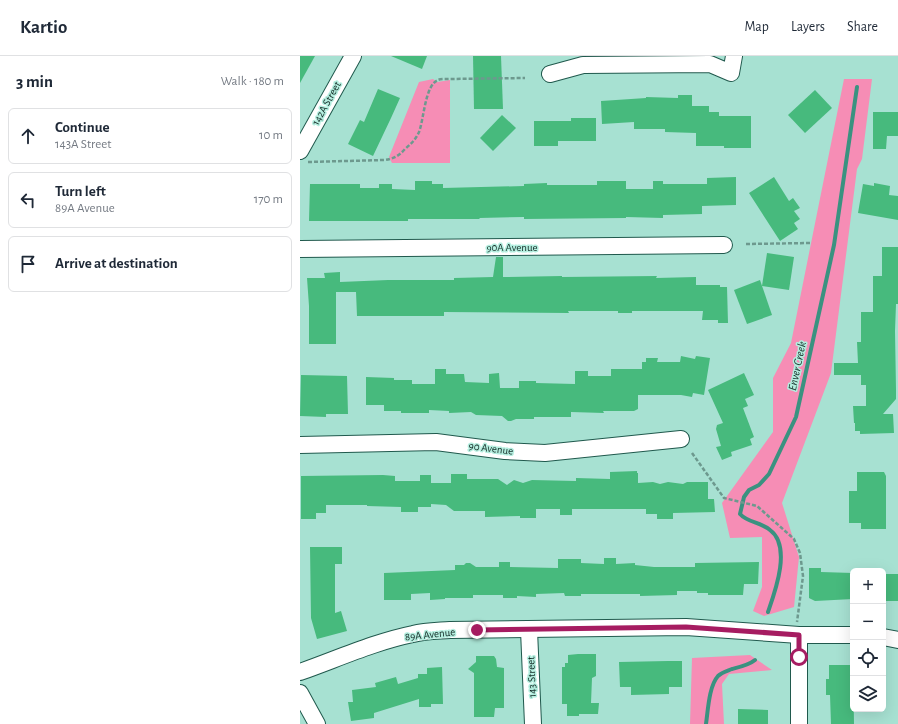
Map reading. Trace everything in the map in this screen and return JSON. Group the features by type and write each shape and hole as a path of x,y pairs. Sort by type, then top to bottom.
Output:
{"street":[{"name":"142A Street","path":"303,156 353,56"},
{"path":"550,74 583,65 710,64 731,73 734,56"},
{"name":"90A Avenue","path":"300,249 724,245"},
{"name":"90 Avenue","path":"300,445 436,442 505,451 544,453 681,439"},
{"name":"89A Avenue","path":"300,672 382,642 415,633 450,630 686,627 799,635 850,635"},
{"name":"143 Street","path":"529,630 533,724"},
{"path":"799,635 799,724"},
{"path":"886,638 898,640"},
{"path":"300,693 317,724"}],"path":[{"path":"303,156 384,160 392,159 400,155 416,138 424,118 428,93 438,80 525,78"},
{"path":"746,244 810,242"},
{"path":"692,453 721,494 727,499 757,506 794,539 800,553 803,576 797,623 799,635"}],"shaded area":[{"path":"433,79 437,82 450,80 450,163 392,163 389,157 419,82"},
{"path":"844,79 872,79 862,159 857,169 831,373 782,503 799,557 794,607 764,616 753,611 762,587 762,537 730,538 722,503 773,432 773,378 791,343"},
{"path":"750,655 772,670 729,674 722,684 724,724 690,724 692,658"}],"building":[{"path":"300,56 315,56 300,83"},
{"path":"391,56 427,56 422,69"},
{"path":"473,56 501,56 503,109 474,109"},
{"path":"378,89 400,98 373,156 348,144 360,120 364,122"},
{"path":"815,90 832,108 805,133 788,115"},
{"path":"678,95 692,95 692,106 709,106 709,112 719,112 719,116 751,116 751,148 696,146 696,133 665,132 665,129 634,129 634,122 602,124 601,101 646,97 678,98"},
{"path":"873,112 898,112 898,136 887,136 886,149 873,149"},
{"path":"502,115 516,128 493,151 480,138"},
{"path":"571,118 596,118 596,141 558,141 558,146 534,146 534,121 571,121"},
{"path":"736,177 736,205 702,206 702,214 663,215 663,218 626,217 524,219 524,217 479,218 480,219 408,219 408,221 309,221 310,184 360,184 360,188 379,188 379,184 392,184 392,189 415,190 415,181 432,181 432,184 443,184 443,188 524,186 524,184 547,183 547,185 597,185 597,181 626,181 626,189 653,189 653,181 663,181 663,184 707,184 707,178"},
{"path":"774,177 789,201 793,198 800,208 794,211 800,219 794,223 798,229 780,241 749,193"},
{"path":"874,183 890,186 889,195 898,196 898,220 858,213 863,184 874,186"},
{"path":"882,247 898,247 898,304 896,304 895,331 896,399 883,414 893,414 894,433 860,434 860,431 855,431 853,406 866,406 866,385 861,385 861,375 834,375 834,363 858,363 857,342 861,342 861,312 873,312 873,276 882,276"},
{"path":"767,253 794,257 789,290 762,286"},
{"path":"496,257 503,257 503,277 696,277 696,285 720,285 720,287 727,287 728,323 718,323 718,320 702,320 703,311 632,311 632,313 618,313 618,311 568,311 569,313 444,312 444,316 357,316 356,292 336,292 336,344 309,344 307,278 325,278 324,273 340,272 340,282 454,280 454,278 493,277"},
{"path":"760,280 772,315 747,324 734,290"},
{"path":"681,356 695,359 696,356 710,358 704,395 693,393 692,397 681,395 638,395 638,409 634,411 603,411 604,413 571,412 571,417 534,417 534,419 516,419 508,421 502,416 476,415 471,412 449,413 449,411 429,410 429,413 401,413 401,411 384,411 384,405 366,405 366,377 412,380 412,384 435,384 435,369 446,369 446,374 464,374 465,382 489,383 489,374 499,373 500,388 519,388 519,381 575,384 575,371 588,371 588,376 611,376 611,369 642,369 642,362 646,362 646,358 658,358 657,362 680,362"},
{"path":"744,373 754,395 745,399 748,406 743,408 754,437 750,439 752,445 731,452 732,456 722,460 716,447 721,446 716,429 717,425 723,423 708,390"},
{"path":"301,375 347,376 348,414 326,414 326,417 300,416"},
{"path":"637,471 638,483 653,482 660,484 668,482 683,484 687,482 708,482 708,499 714,499 715,512 673,513 673,519 657,519 657,514 646,514 646,509 572,509 572,515 560,515 560,509 536,509 536,518 520,518 520,516 485,517 485,511 454,511 446,505 431,504 431,507 418,507 418,512 401,512 401,507 326,505 326,513 316,513 316,519 301,519 301,476 383,475 395,476 395,481 420,481 420,475 431,475 431,483 451,483 451,474 467,474 467,479 498,479 507,485 514,480 523,483 532,480 576,481 576,478 610,479 610,472"},
{"path":"857,472 884,472 886,476 886,529 861,529 861,523 849,523 849,491 857,491"},
{"path":"310,547 342,547 342,564 335,564 335,613 341,611 347,631 317,639 311,618"},
{"path":"604,558 616,558 616,564 635,563 635,565 654,567 695,567 695,563 759,562 758,584 744,584 743,595 708,595 708,593 697,593 697,591 677,591 677,595 640,596 640,594 581,594 581,596 565,596 564,593 536,594 536,597 517,596 517,598 503,598 503,595 473,595 473,598 445,598 430,600 430,593 411,594 411,600 384,600 384,573 455,570 455,565 464,565 466,563 470,563 476,567 499,567 499,562 510,562 510,567 558,568 558,559 581,559 581,563 604,564"},
{"path":"809,568 821,568 821,572 850,573 850,599 815,601 809,598"},
{"path":"886,574 898,574 898,601 886,601"},
{"path":"596,654 596,676 592,678 591,703 599,703 598,714 579,714 579,716 567,716 567,704 562,704 562,667 565,667 565,663 568,663 568,655"},
{"path":"476,656 494,656 497,667 504,668 504,708 495,708 494,717 474,717 474,673 468,669 476,662"},
{"path":"682,661 682,687 669,687 669,694 631,695 631,687 620,687 619,662"},
{"path":"829,665 850,665 850,712 854,712 854,724 831,724 830,695 826,695 826,679 829,679"},
{"path":"442,667 443,704 431,704 431,707 419,707 419,699 374,713 374,718 351,721 348,702 353,702 352,690 376,687 375,683 396,677 398,684 418,678 418,674 427,674 427,668"},
{"path":"738,709 768,710 768,724 738,724"}],"waterway":[{"name":"Enver Creek","path":"768,612 778,581 781,558 780,547 777,537 770,530 763,525 743,517 740,514 744,497 749,490 759,485 769,474 796,417 834,245 857,87"},
{"name":"Enver Creek","path":"706,724 711,692 718,676 732,669 747,665 755,660"}],"route":[{"path":"477,630 686,627 799,635 799,657"}]}
